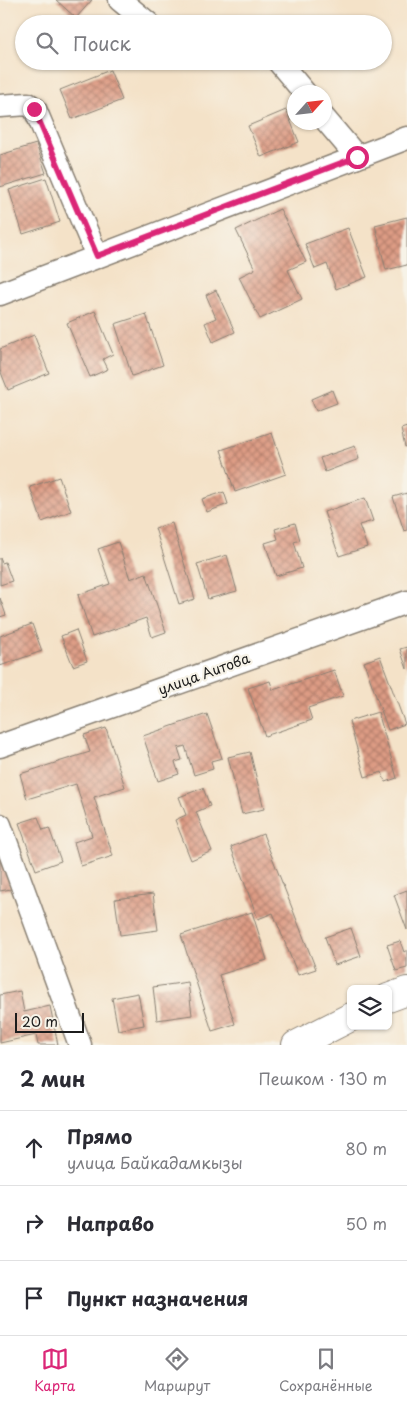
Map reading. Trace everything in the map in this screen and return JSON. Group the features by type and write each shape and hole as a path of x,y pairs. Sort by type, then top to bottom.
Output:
{"main road":[{"path":"392,996 407,990"},
{"path":"296,1045 347,1019"}],"street":[{"path":"120,0 138,15"},
{"path":"286,70 298,85"},
{"path":"0,106 28,104 34,109 97,256"},
{"path":"332,127 357,157"},
{"path":"0,294 407,138"},
{"name":"улица Аитова","path":"0,746 407,602"},
{"path":"0,825 80,1045"}],"building":[{"path":"56,0 92,0 79,15 73,15"},
{"path":"110,70 122,100 72,119 60,90"},
{"path":"286,110 287,130 294,130 299,142 261,157 248,126"},
{"path":"36,144 46,173 0,187 0,155"},
{"path":"46,178 60,222 23,234 9,190"},
{"path":"280,209 306,262 288,270 302,299 260,319 239,277 255,269 236,230"},
{"path":"407,217 407,265 386,270 375,225"},
{"path":"348,228 367,277 336,289 327,264 315,269 305,244"},
{"path":"216,290 235,332 213,342 205,323 216,318 206,295"},
{"path":"95,311 113,354 103,359 108,369 90,377 67,323"},
{"path":"146,314 163,365 132,376 115,324"},
{"path":"34,335 49,373 8,390 0,370 0,349"},
{"path":"332,390 337,403 316,411 311,399"},
{"path":"407,427 407,446 405,447 401,429"},
{"path":"272,433 286,474 235,492 221,450"},
{"path":"355,446 359,459 325,472 320,458"},
{"path":"59,477 71,511 42,522 30,487"},
{"path":"224,492 228,504 207,512 202,499"},
{"path":"407,493 407,530 404,531 393,497"},
{"path":"365,498 373,521 359,525 367,547 339,556 324,512"},
{"path":"172,523 195,599 179,604 155,528"},
{"path":"295,523 300,540 294,542 302,568 276,576 265,543 278,539 275,529"},
{"path":"118,542 130,579 146,573 166,632 152,637 146,618 92,637 78,595 110,584 98,549"},
{"path":"227,555 237,591 208,599 197,564"},
{"path":"0,558 2,563 5,562 12,581 0,585"},
{"path":"0,598 6,615 0,617"},
{"path":"32,624 42,651 0,666 0,636"},
{"path":"76,630 87,661 73,666 61,636"},
{"path":"407,647 407,669 400,649"},
{"path":"380,656 405,724 388,730 364,662"},
{"path":"334,670 343,696 308,708 312,720 265,736 248,688 270,681 273,690"},
{"path":"378,712 397,778 385,782 382,772 365,777 349,721"},
{"path":"207,714 222,758 211,761 213,769 194,775 185,746 178,748 182,760 175,762 179,774 158,781 143,736"},
{"path":"106,728 125,787 94,797 113,856 81,866 74,842 92,836 76,784 27,799 20,774 90,752 84,735"},
{"path":"250,752 264,809 242,814 228,757"},
{"path":"203,788 210,806 196,812 212,851 191,860 175,820 186,815 179,797"},
{"path":"38,817 43,830 49,828 61,861 36,870 19,823"},
{"path":"263,834 316,969 298,975 273,913 258,919 231,847"},
{"path":"2,854 11,889 0,891 0,855"},
{"path":"407,890 407,930 394,895"},
{"path":"153,894 158,930 120,935 115,899"},
{"path":"252,912 267,960 219,975 235,1024 212,1031 181,935"},
{"path":"351,928 361,956 335,965 325,937"},
{"path":"400,941 404,952 407,950 407,968 396,971 387,945"},
{"path":"188,982 192,1015 157,1020 153,987"},
{"path":"20,991 24,1012 50,1006 58,1045 38,1045 36,1035 0,1043 0,995"},
{"path":"138,993 144,1025 118,1030 112,998"}],"route":[{"path":"34,109 97,256 357,157"}]}
